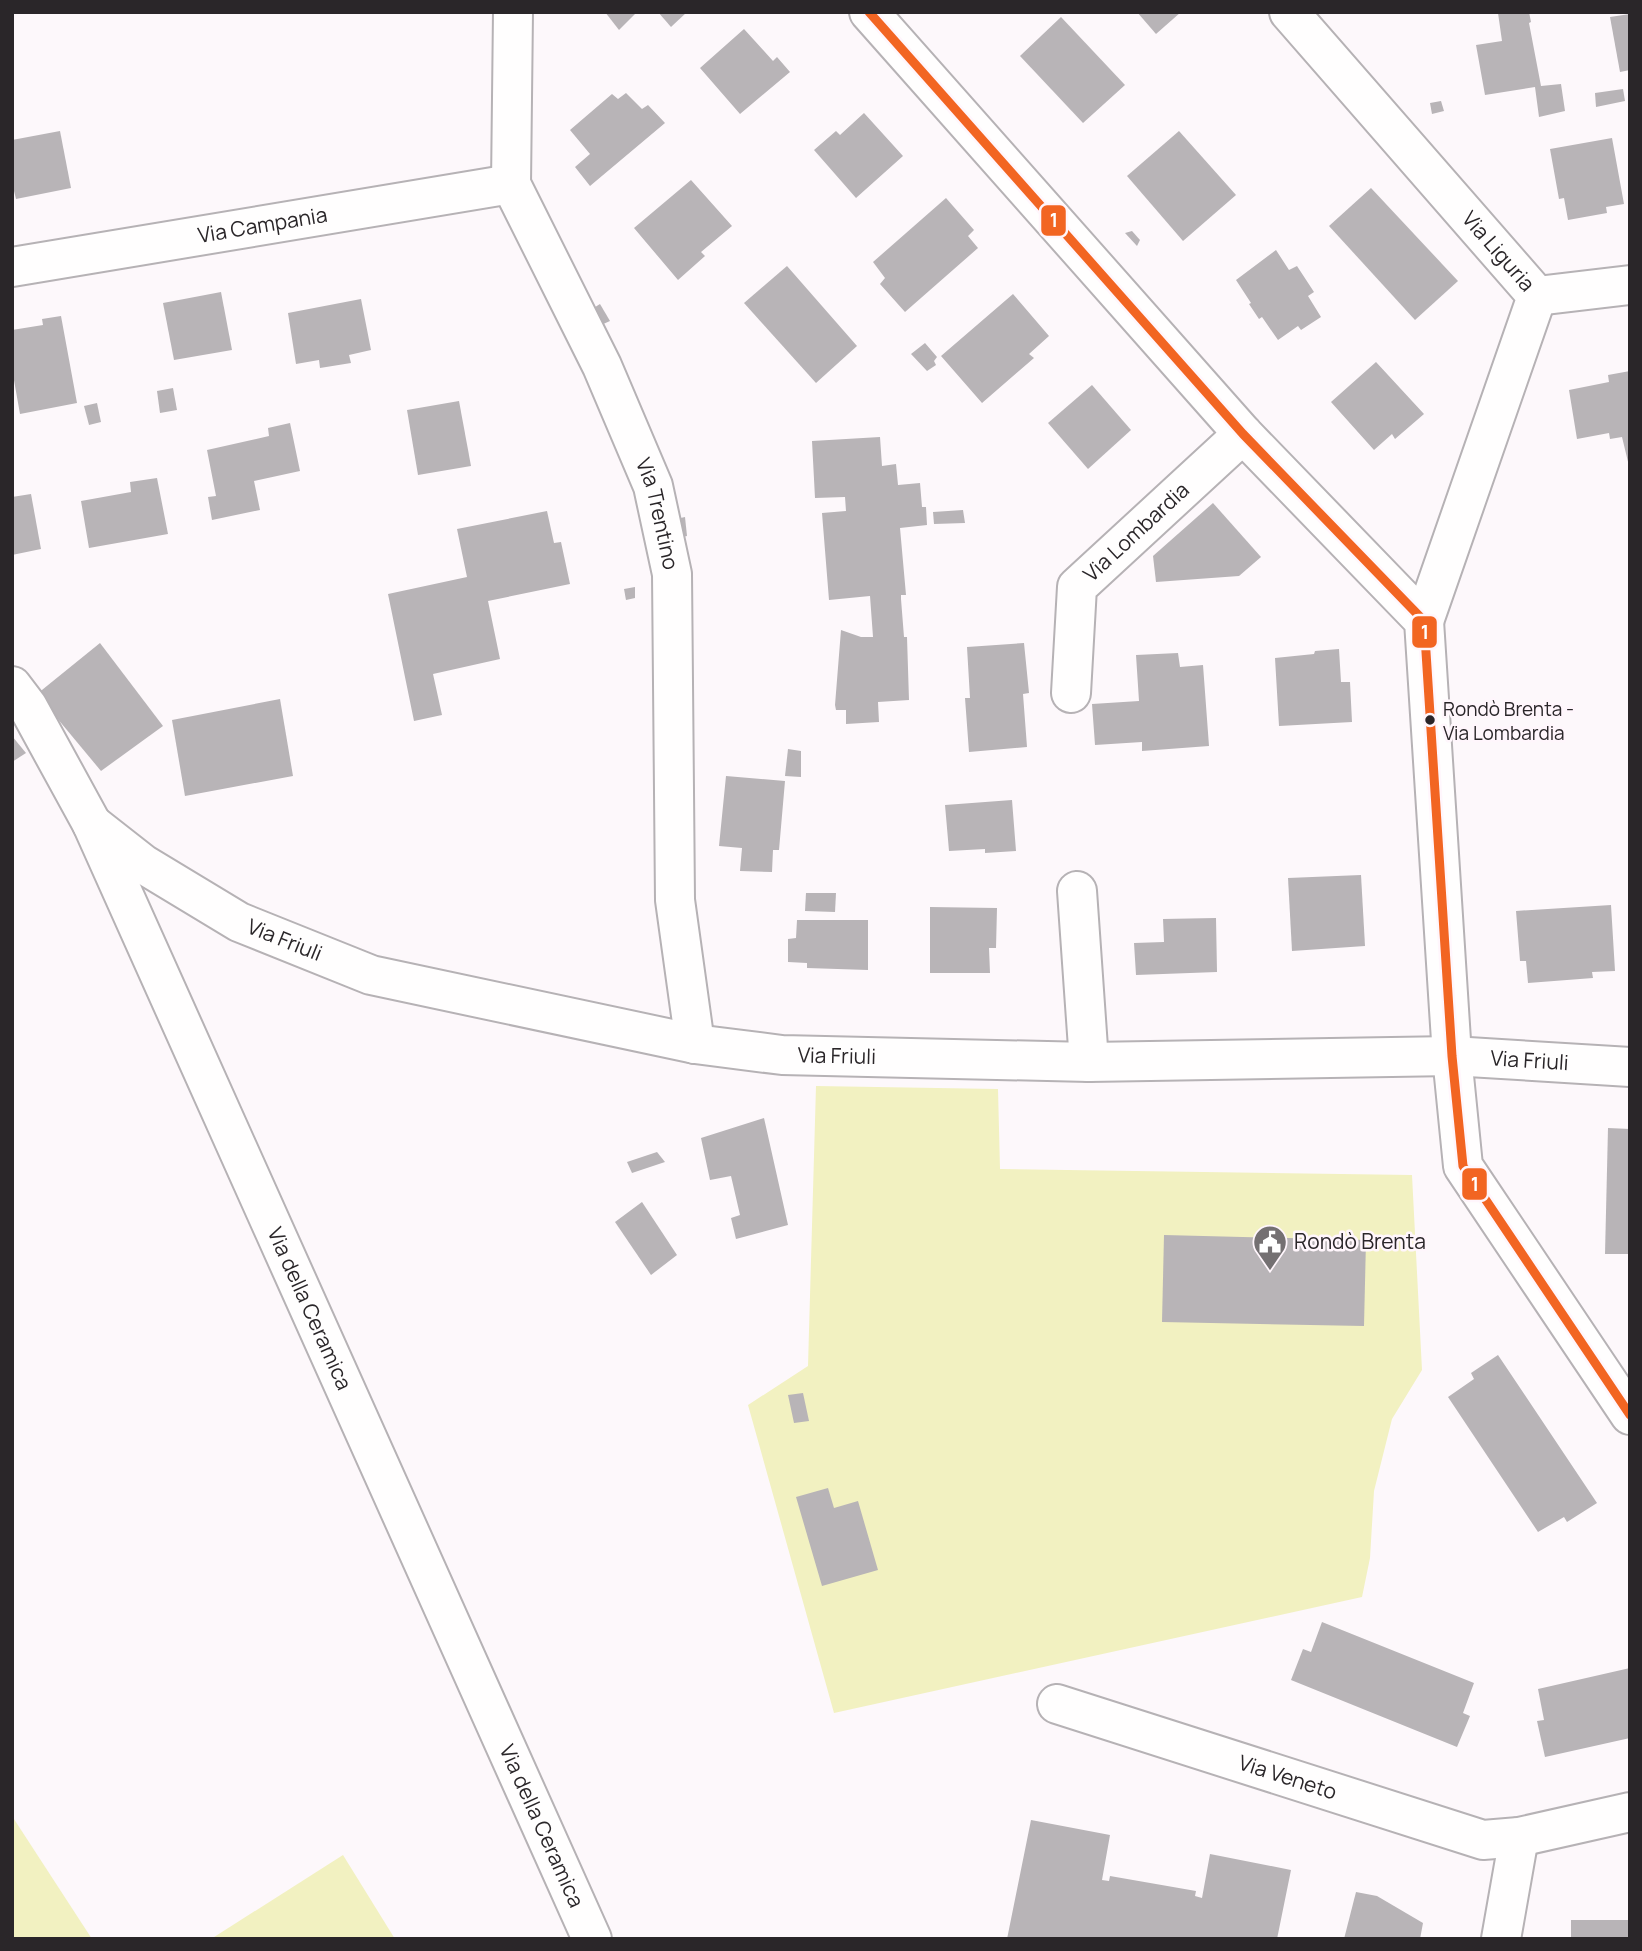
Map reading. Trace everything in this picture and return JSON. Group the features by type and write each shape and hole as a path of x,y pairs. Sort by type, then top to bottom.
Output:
{"street":[{"name":"Via Trentino","path":"513,12 511,184 602,366 653,486 672,574 675,900 695,1044"},
{"path":"869,12 1243,434 1424,621 1452,1056 1463,1166 1630,1415"},
{"name":"Via Liguria","path":"1289,12 1537,296 1424,621"},
{"name":"Via Campania","path":"12,267 511,184"},
{"path":"1537,296 1630,285"},
{"name":"Via Lombardia","path":"1071,693 1077,587 1243,434"},
{"name":"Via della Ceramica","path":"12,686 28,707 92,824 592,1939"},
{"name":"Via Friuli","path":"92,824 143,864 239,922 371,975 695,1044 782,1055 1089,1062 1452,1056 1630,1067"},
{"path":"1077,891 1089,1062"},
{"name":"Via Veneto","path":"1057,1704 1483,1840 1519,1837 1630,1812"},
{"path":"1501,1939 1519,1837"}],"green space":[{"path":"816,1086 998,1089 1000,1169 1412,1175 1422,1370 1392,1419 1374,1491 1370,1558 1362,1597 834,1713 748,1405 808,1366"},
{"path":"12,1816 92,1939 12,1939"},
{"path":"343,1855 395,1939 211,1939"}],"building":[{"path":"605,12 637,12 619,30"},
{"path":"658,12 687,12 671,27"},
{"path":"1137,12 1181,12 1156,34"},
{"path":"1529,12 1541,86 1561,84 1565,111 1539,117 1535,87 1485,95 1476,45 1502,41 1498,13"},
{"path":"1630,14 1630,70 1620,72 1610,17"},
{"path":"1061,17 1125,85 1083,123 1020,56"},
{"path":"744,29 773,61 777,57 790,72 740,114 700,68"},
{"path":"1623,89 1625,101 1596,107 1595,93"},
{"path":"626,93 642,109 648,105 665,123 590,186 575,167 590,154 570,130 612,94 618,99"},
{"path":"1441,101 1444,111 1432,114 1430,103"},
{"path":"864,113 903,156 856,198 814,150 836,131 840,135"},
{"path":"60,131 71,188 16,199 12,183 12,140"},
{"path":"1179,131 1236,195 1183,241 1127,176"},
{"path":"1612,138 1624,204 1606,207 1607,213 1568,220 1564,198 1559,199 1550,149"},
{"path":"691,180 732,226 701,252 705,256 678,280 634,228"},
{"path":"1371,188 1458,281 1415,320 1329,226"},
{"path":"946,198 974,230 968,236 978,248 905,312 880,284 885,278 873,262"},
{"path":"1132,231 1140,240 1137,246 1125,233"},
{"path":"1276,250 1289,270 1297,266 1314,292 1308,296 1321,317 1301,330 1298,326 1278,340 1262,317 1259,319 1236,280"},
{"path":"787,266 857,346 816,383 744,303"},
{"path":"221,292 232,350 174,360 163,303"},
{"path":"1013,294 1049,336 1029,354 1034,358 982,403 941,356"},
{"path":"361,299 371,350 349,355 351,363 320,368 319,360 296,364 288,313"},
{"path":"600,304 610,321 601,325 592,309"},
{"path":"61,316 77,403 20,414 12,369 12,330 43,325 42,319"},
{"path":"925,343 937,357 934,361 936,365 927,371 911,354"},
{"path":"1376,362 1424,414 1395,439 1392,434 1374,450 1331,402"},
{"path":"1630,371 1629,466 1622,437 1610,439 1609,433 1577,439 1569,390 1609,382 1608,375"},
{"path":"1092,385 1131,430 1088,469 1048,423"},
{"path":"173,388 177,410 160,413 157,391"},
{"path":"459,401 471,466 418,475 407,410"},
{"path":"97,403 101,422 89,425 84,406"},
{"path":"290,423 300,471 254,481 260,510 212,520 208,497 216,496 207,450 269,436 268,428"},
{"path":"880,437 882,466 896,464 898,485 920,483 922,507 926,507 927,525 900,528 906,595 901,595 901,599 904,637 907,637 909,700 878,702 879,722 846,724 846,710 836,710 835,705 841,630 861,637 873,637 870,596 829,600 822,513 846,511 845,497 815,498 812,441"},
{"path":"157,478 168,534 89,548 81,501 131,492 130,482"},
{"path":"31,494 41,549 12,555 12,497"},
{"path":"1213,503 1261,557 1239,576 1156,582 1153,556"},
{"path":"963,510 965,523 934,524 933,512"},
{"path":"547,511 554,543 561,542 570,584 488,601 500,659 433,674 442,715 414,721 388,594 467,577 457,529"},
{"path":"685,517 687,536 677,538 676,519"},
{"path":"635,587 635,598 626,600 624,589"},
{"path":"100,643 163,726 101,771 37,694"},
{"path":"1024,643 1029,693 1023,694 1027,747 969,752 965,698 970,698 967,647"},
{"path":"1339,649 1341,682 1350,682 1352,722 1279,726 1275,658"},
{"path":"1178,653 1180,667 1203,665 1209,746 1142,751 1142,742 1095,745 1092,704 1139,701 1136,655"},
{"path":"280,699 293,776 185,796 172,720"},
{"path":"12,736 26,753 12,762"},
{"path":"788,749 801,751 801,777 785,776"},
{"path":"726,776 785,781 779,850 773,850 772,872 740,871 742,848 719,846"},
{"path":"1012,800 1016,851 949,851 945,805"},
{"path":"1361,875 1365,946 1292,951 1288,878"},
{"path":"806,893 836,893 835,912 805,911"},
{"path":"1611,905 1615,971 1592,972 1593,978 1528,983 1526,961 1520,961 1516,911"},
{"path":"930,907 997,908 996,948 989,948 990,973 930,973"},
{"path":"1216,918 1217,972 1136,975 1134,943 1164,942 1163,919"},
{"path":"797,920 868,920 868,970 807,968 807,963 788,962 788,939 796,938"},
{"path":"764,1118 788,1225 736,1239 731,1218 740,1215 731,1176 710,1180 701,1138"},
{"path":"1608,1128 1630,1129 1630,1254 1605,1254"},
{"path":"657,1152 665,1162 632,1173 627,1162"},
{"path":"642,1202 677,1255 651,1275 615,1222"},
{"path":"1164,1235 1366,1240 1364,1326 1162,1322"},
{"path":"1498,1355 1597,1503 1567,1522 1564,1517 1538,1532 1448,1397 1474,1379 1471,1373"},
{"path":"803,1393 809,1421 794,1423 788,1395"},
{"path":"828,1488 834,1508 858,1501 878,1570 822,1586 796,1497"},
{"path":"1322,1622 1474,1683 1463,1713 1470,1716 1457,1747 1291,1680 1303,1649 1311,1652"},
{"path":"1630,1668 1630,1738 1545,1757 1537,1721 1544,1720 1538,1689"},
{"path":"1031,1820 1110,1835 1102,1880 1109,1881 1110,1876 1196,1891 1195,1896 1202,1898 1210,1854 1291,1870 1277,1939 1007,1939"},
{"path":"1356,1892 1377,1896 1423,1923 1420,1939 1344,1939"},
{"path":"1571,1920 1630,1920 1630,1939 1571,1939"}],"transit line":[{"name":"1","path":"869,12 1243,434 1424,621 1452,1056 1463,1166 1630,1415"}],"place":[{"name":"Rondò Brenta - Via Lombardia","path":"1430,720"},
{"name":"Rondò Brenta","path":"1270,1272"}]}
